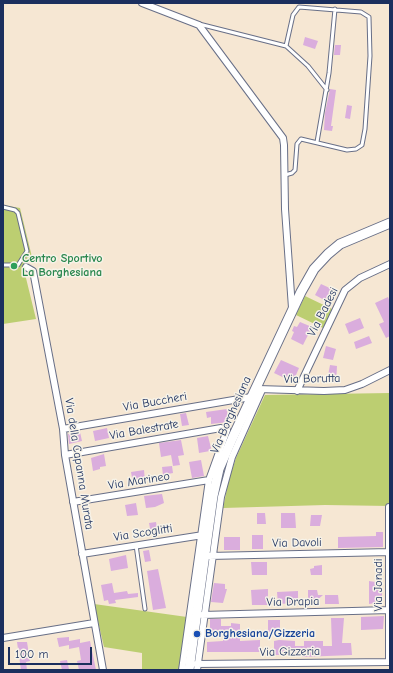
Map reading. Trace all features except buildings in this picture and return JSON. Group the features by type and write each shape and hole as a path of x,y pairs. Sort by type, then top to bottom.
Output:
{"street":[{"path":"142,3 195,23 200,27 281,136 284,145 292,310"},
{"name":"Via Borghesiana","path":"194,667 222,463 256,392 292,310 312,272 330,251 352,238 390,223"},
{"path":"389,265 390,272"},
{"name":"Via Badesi","path":"297,391 345,290 360,278 389,265"},
{"name":"Via della Capanna Murata","path":"26,267 33,271 63,429 65,455 103,670"},
{"name":"Via Borutta","path":"256,392 348,389 389,371"},
{"name":"Via Borghesiana","path":"209,556 204,535 256,392"},
{"name":"Via Buccheri","path":"63,429 256,392"},
{"name":"Via Balestrate","path":"65,455 221,428 226,429"},
{"name":"Via Borghesiana","path":"182,670 204,535 209,480 227,433 226,429"},
{"name":"Via Marineo","path":"73,502 209,480"},
{"name":"Via Jonadi","path":"389,508 390,662"},
{"name":"Via Scoglitti","path":"82,554 204,535"},
{"name":"Via Davoli","path":"209,556 390,552"},
{"name":"Via Drapia","path":"201,615 390,610"},
{"path":"3,638 94,623"},
{"name":"Via Gizzeria","path":"194,667 390,662"}],"lane":[{"path":"285,175 292,173 295,170 296,146 298,141 305,138 342,149 355,150 362,143 365,129 370,19 363,12 303,7 296,9 293,14 286,46"},
{"path":"317,142 327,90 335,10"},
{"path":"195,23 286,46 308,66 327,90"},
{"path":"3,207 18,213 27,251 18,265"},
{"path":"3,265 18,265 26,267"},
{"path":"136,545 146,609"}],"green space":[{"name":"Centro Sportivo La Borghesiana","path":"3,205 20,208 32,257 26,264 25,274 36,319 3,324"},
{"path":"305,296 332,309 323,328 296,315"},
{"path":"390,393 390,506 325,505 223,508 229,479 236,458 265,395"},
{"path":"94,604 187,617 180,670 142,670 142,653 104,647"}],"place":[{"name":"Centro Sportivo La Borghesiana","path":"14,266"},
{"name":"Borghesiana/Gizzeria","path":"197,634"}]}
